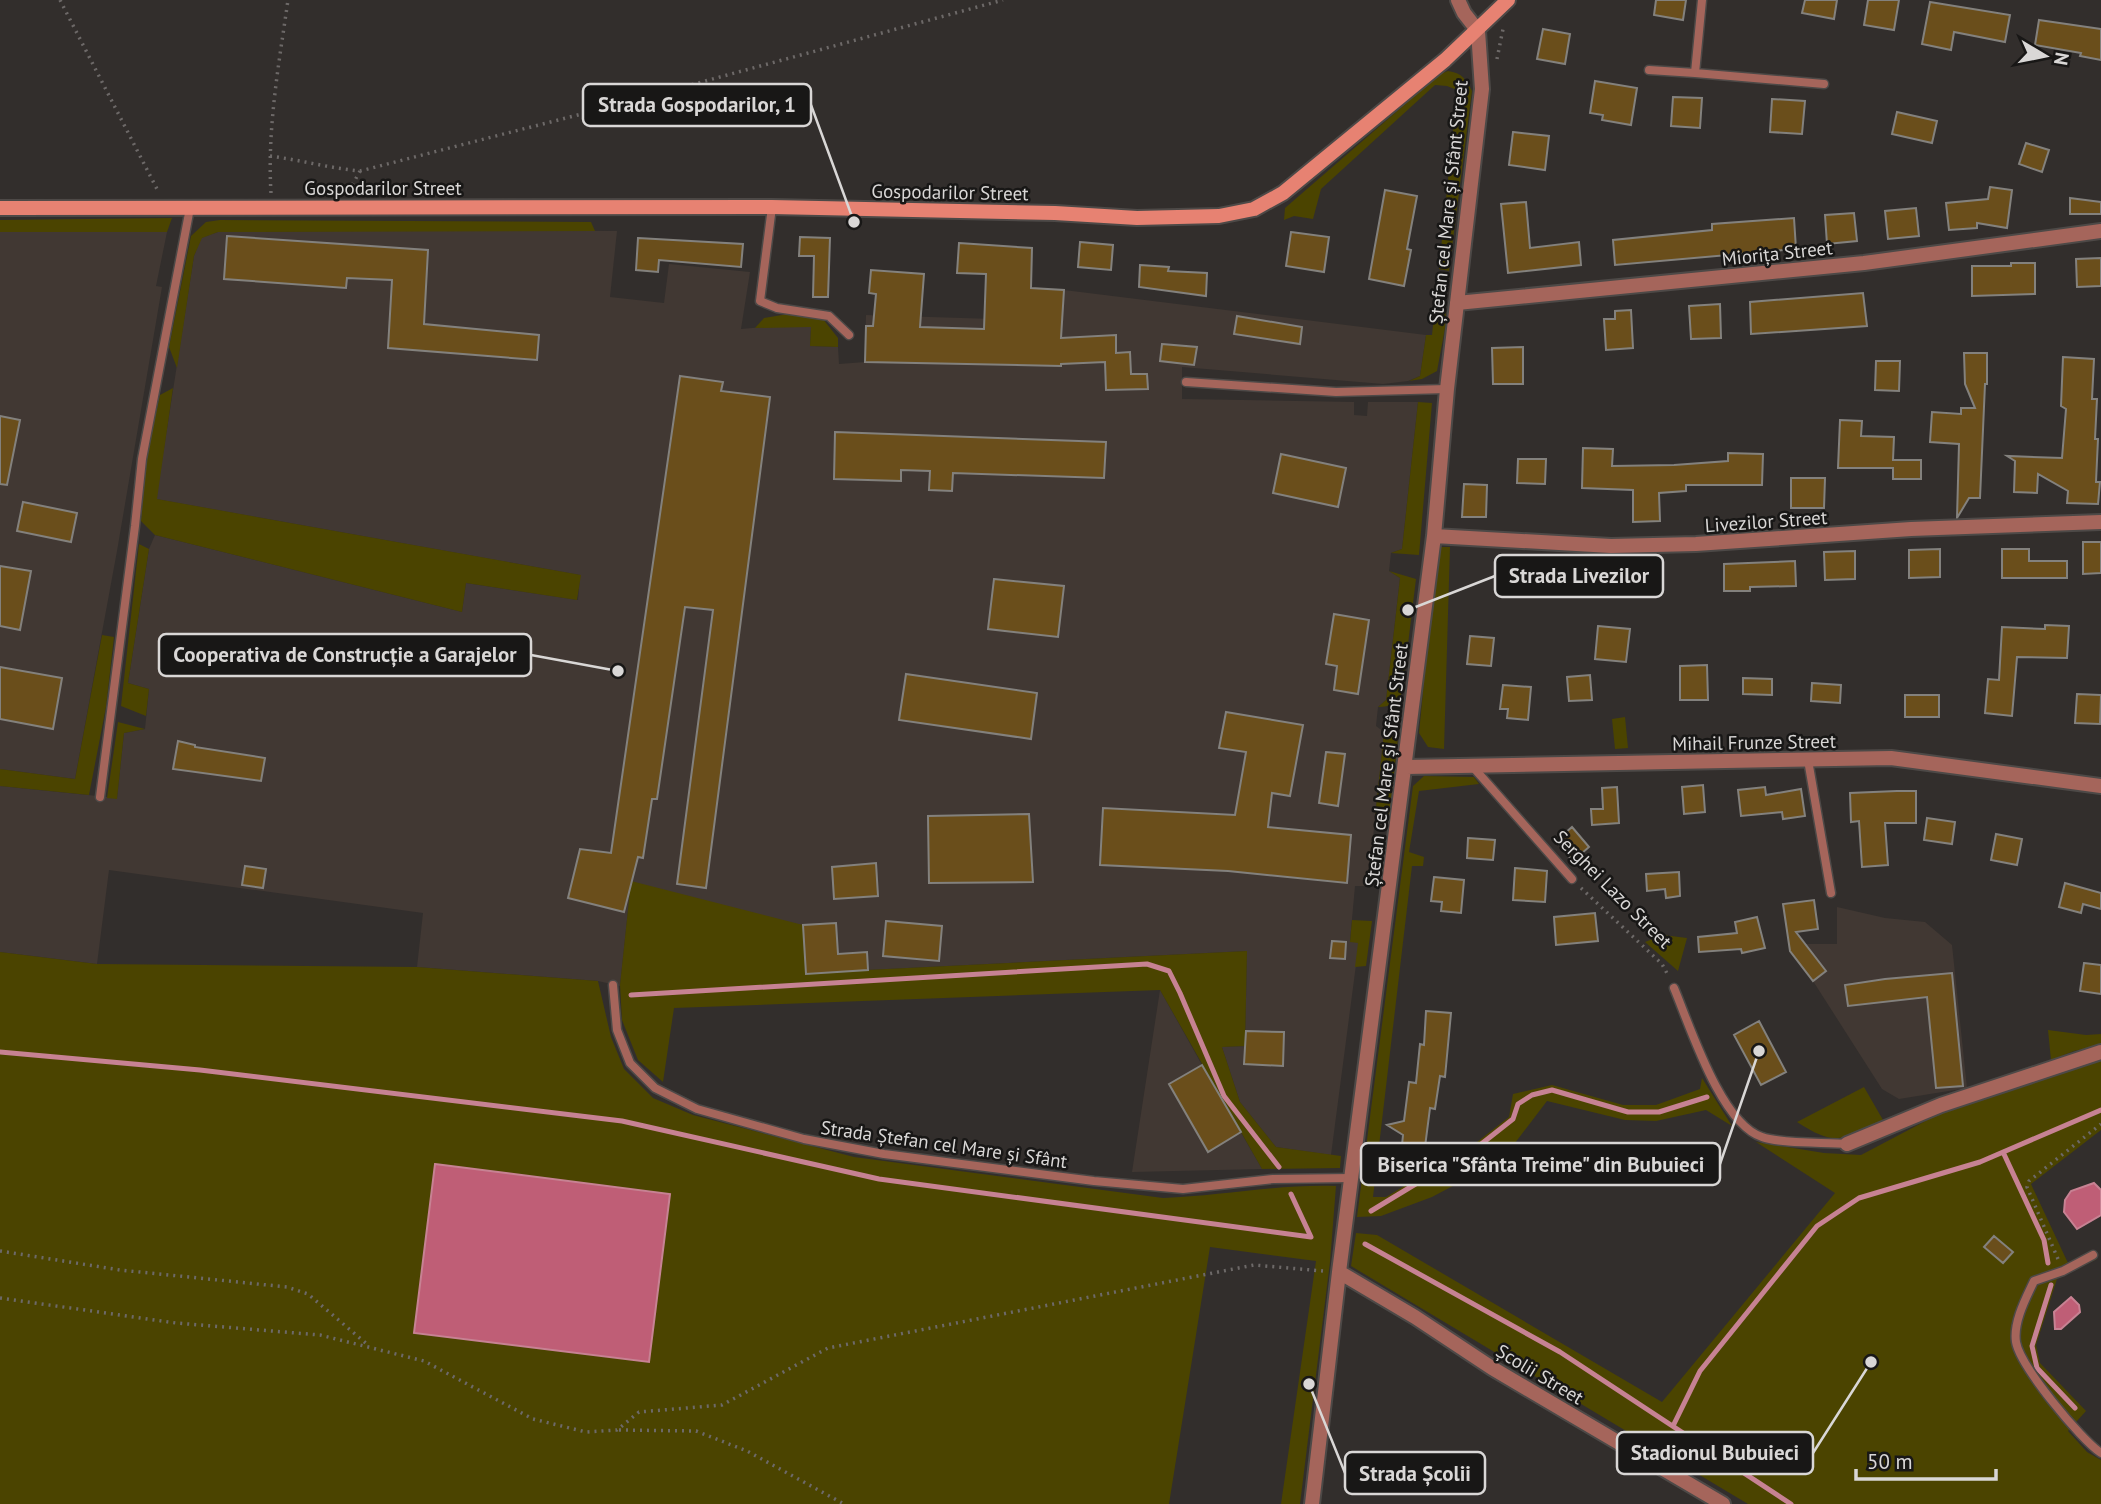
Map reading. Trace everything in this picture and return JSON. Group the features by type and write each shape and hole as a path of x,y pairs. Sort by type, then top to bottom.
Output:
{"street":[{"path":"1458,0 1478,31 1508,0"},
{"name":"Gospodarilor Street","path":"0,208 772,207 1055,213 1137,218 1219,216 1254,209 1283,192 1478,31"},
{"name":"Ștefan cel Mare și Sfânt Street","path":"1312,1504 1339,1272 1434,536 1447,389 1482,89 1478,31"},
{"name":"Miorița Street","path":"1457,303 1850,264 2101,231"},
{"name":"Livezilor Street","path":"1434,536 1599,545 1696,544 1923,529 2101,522"},
{"name":"Mihail Frunze Street","path":"1406,767 1891,758 2101,786"},
{"path":"1847,1144 1941,1105 2101,1052"},
{"name":"Școlii Street","path":"1339,1272 1415,1317 1492,1368 1723,1504"}],"lane":[{"path":"1695,73 1702,0"},
{"path":"1649,70 1824,84"},
{"path":"772,207 760,301 777,308 829,316 849,335"},
{"path":"100,797 142,459 190,208"},
{"path":"1186,382 1336,392 1447,389"},
{"path":"1808,760 1831,893"},
{"name":"Serghei Lazo Street","path":"1473,767 1572,879"},
{"name":"Strada Ștefan cel Mare și Sfânt","path":"613,985 617,1030 621,1041 630,1063 655,1088 697,1109 804,1139 884,1154 1172,1189 1273,1179 1351,1178"},
{"path":"1674,988 1713,1081 1740,1124 1764,1138 1847,1144"},
{"path":"2093,1255 2063,1271 2034,1281 2019,1320 2016,1343 2027,1366 2077,1431 2101,1453"}],"path":[{"path":"60,0 168,208"},
{"path":"272,208 270,156 288,0"},
{"path":"270,156 296,159 329,168 360,171 628,102 1003,0"},
{"name":"Serghei Lazo Street","path":"1572,879 1662,964 1674,988"},
{"path":"2063,1271 2027,1187 2029,1181 2101,1124"},
{"path":"0,1251 120,1270 287,1287 308,1294 371,1347"},
{"path":"617,1430 639,1412 722,1405 828,1348 1254,1265 1339,1272"},
{"path":"0,1298 176,1323 320,1335 371,1347 424,1361 533,1419 586,1432 696,1431 747,1451 844,1504"}],"shaded area":[{"path":"1448,71 1463,77 1472,91 1449,271 1439,269 1457,90 1447,86 1435,85 1321,189 1313,219 1294,216 1284,220 1285,208 1440,74"},
{"path":"172,218 167,232 0,232 0,220"},
{"path":"206,222 591,222 595,231 218,232 202,238 194,256 177,368 169,347 191,236"},
{"path":"617,231 610,297 664,303 669,264 750,272 741,329 811,327 810,346 838,347 839,364 865,362 866,315 1062,321 1064,290 1426,335 1420,376 1408,381 1383,384 1182,367 1182,399 1354,402 1354,415 1367,416 1368,402 1418,402 1402,549 1391,553 1389,571 1400,578 1386,700 1378,707 1376,726 1384,732 1368,886 1355,886 1350,941 1359,942 1331,1155 1276,1147 1240,1102 1222,1047 1245,1046 1247,951 868,970 631,882 620,986 598,981 417,967 423,913 109,870 97,964 0,952 0,786 117,798 124,733 145,729 149,689 128,683 149,549 155,535 462,612 466,583 578,600 580,575 156,499 194,256 201,238 218,232"},
{"path":"0,232 167,232 156,286 162,287 75,779 0,769"},
{"path":"1437,287 1445,295 1446,323 1437,371 1422,379 1409,381 1420,376 1426,335 1432,335"},
{"path":"788,314 823,319 838,338 838,347 810,346 811,327 755,328 764,318"},
{"path":"173,388 157,499 581,575 577,600 466,583 462,612 155,535 141,521 146,458 160,395"},
{"path":"1418,402 1432,403 1419,555 1391,553 1402,549"},
{"path":"139,544 149,549 128,683 149,689 146,716 121,706"},
{"path":"1437,547 1450,547 1444,749 1428,747 1419,733"},
{"path":"1389,571 1416,579 1402,693 1392,704 1378,707 1386,700 1400,578"},
{"path":"102,635 114,637 106,707 89,795 0,786 0,769 75,779"},
{"path":"1625,717 1628,748 1615,749 1612,719"},
{"path":"118,722 145,729 124,733 117,799 107,798"},
{"path":"1384,732 1398,738 1389,819 1375,817"},
{"path":"1424,776 1474,777 1479,784 1419,791 1409,852 1424,857 1423,866 1412,866 1373,1197 1386,1197 1477,1142 1509,1117 1513,1094 1552,1085 1623,1105 1656,1105 1700,1089 1702,1078 1732,1126 1706,1110 1656,1121 1625,1120 1547,1101 1502,1160 1432,1197 1381,1216 1357,1217 1413,786"},
{"path":"631,881 803,925 806,973 1247,951 1245,1046 1222,1047 1240,1102 1276,1147 1341,1156 1340,1168 1262,1169 1160,990 674,1008 663,1082 638,1060 622,1020 620,985"},
{"path":"1837,907 1885,918 1925,922 1952,945 1967,1088 1899,1099 1882,1089 1813,981 1792,954 1805,944 1837,944"},
{"path":"1352,920 1372,921 1366,966 1355,967 1358,943 1350,942"},
{"path":"1663,935 1687,938 1678,971 1645,942"},
{"path":"0,952 97,964 417,967 598,981 611,1037 624,1069 653,1098 693,1115 854,1157 1163,1198 1336,1186 1330,1262 1300,1504 1281,1504 1316,1261 1210,1247 1169,1504 0,1504"},
{"path":"1160,990 1202,1065 1262,1169 1132,1172"},
{"path":"2048,1030 2086,1035 2101,1034 2101,1045 2051,1060"},
{"path":"2101,1061 2101,1130 2031,1184 2068,1263 2092,1250 2097,1259 2057,1279 2036,1345 2040,1363 2086,1411 2068,1431 2087,1452 2101,1460 2101,1504 1748,1504 1351,1266 1356,1233 1377,1235 1662,1402 1835,1193 1756,1142 1824,1153 1861,1155 1935,1116"},
{"path":"1864,1087 1883,1120 1840,1138 1822,1135 1797,1122"},
{"path":"435,1164 670,1194 649,1362 414,1333"},
{"path":"2094,1183 2101,1190 2101,1215 2077,1229 2064,1212 2065,1200 2071,1191"},
{"path":"2071,1297 2079,1305 2080,1312 2061,1329 2055,1329 2054,1312"}],"building":[{"path":"1656,0 1686,0 1683,20 1654,15"},
{"path":"1805,0 1837,0 1834,19 1802,13"},
{"path":"1868,0 1899,0 1894,30 1864,25"},
{"path":"1930,2 2010,15 2005,42 1954,32 1951,50 1922,44"},
{"path":"2039,20 2101,29 2101,60 2080,56 2081,53 2035,45"},
{"path":"1543,29 1570,34 1565,64 1537,59"},
{"path":"1595,81 1637,88 1631,125 1602,120 1603,115 1590,113"},
{"path":"1673,97 1702,98 1700,128 1671,126"},
{"path":"1772,99 1805,101 1802,134 1770,132"},
{"path":"1897,112 1937,121 1932,143 1892,134"},
{"path":"1513,132 1549,136 1545,170 1509,165"},
{"path":"2026,143 2049,150 2042,172 2019,164"},
{"path":"1990,187 2012,190 2007,228 1977,223 1977,228 1949,230 1946,203 1988,199"},
{"path":"1385,190 1417,196 1407,249 1411,250 1404,286 1369,279"},
{"path":"2070,198 2101,202 2101,214 2070,214"},
{"path":"1526,202 1530,248 1579,242 1581,265 1508,273 1501,204"},
{"path":"1916,208 1919,236 1888,239 1885,211"},
{"path":"1854,213 1857,241 1827,244 1825,215"},
{"path":"1794,218 1796,249 1615,265 1613,240 1712,230 1712,224"},
{"path":"1291,232 1329,237 1324,272 1286,266"},
{"path":"227,236 428,250 424,324 539,335 537,360 388,348 392,280 347,278 346,288 224,279"},
{"path":"800,237 830,238 828,297 813,297 814,256 799,256"},
{"path":"638,238 743,244 741,267 659,260 658,272 636,270"},
{"path":"1080,242 1113,245 1111,270 1078,267"},
{"path":"959,243 1032,248 1031,288 1064,290 1061,338 1116,335 1116,353 1130,352 1131,374 1147,374 1148,389 1106,390 1105,362 1061,366 865,362 866,326 873,326 876,294 869,293 871,270 924,274 920,327 984,329 986,274 957,273"},
{"path":"2101,258 2101,286 2077,287 2076,259"},
{"path":"2011,263 2035,263 2035,294 1972,296 1972,266 2011,266"},
{"path":"1140,265 1169,267 1168,271 1207,273 1206,296 1139,287"},
{"path":"1863,293 1867,326 1751,334 1750,302"},
{"path":"1720,304 1721,338 1691,339 1689,306"},
{"path":"1631,310 1633,348 1606,350 1604,319 1615,319 1615,311"},
{"path":"1237,316 1302,327 1300,344 1234,334"},
{"path":"1162,344 1197,347 1194,365 1160,361"},
{"path":"1523,347 1523,384 1493,384 1492,348"},
{"path":"1964,353 1987,353 1987,384 1980,498 1969,498 1957,518 1959,444 1930,442 1932,412 1961,414 1961,408 1975,408 1965,384"},
{"path":"2063,357 2094,359 2092,399 2097,399 2095,439 2098,439 2096,482 2100,482 2098,504 2067,503 2068,491 2038,474 2037,493 2014,492 2015,461 2007,456 2062,458 2066,409 2061,406"},
{"path":"1876,361 1900,361 1899,391 1875,390"},
{"path":"680,376 723,382 721,391 770,397 706,888 677,884 713,610 685,607 657,799 652,799 643,858 638,857 624,912 568,898 580,849 611,853"},
{"path":"0,416 20,420 7,485 0,484"},
{"path":"1840,420 1862,421 1861,436 1894,437 1893,460 1921,460 1921,479 1893,479 1893,468 1838,468"},
{"path":"835,432 1106,442 1104,478 953,473 952,491 929,490 930,471 901,470 901,481 834,479"},
{"path":"1583,448 1613,449 1612,466 1728,461 1728,453 1763,454 1762,485 1686,485 1686,491 1659,493 1660,521 1633,522 1633,490 1582,488"},
{"path":"1281,454 1346,468 1338,507 1273,493"},
{"path":"1518,459 1546,459 1545,484 1517,483"},
{"path":"1791,478 1825,478 1824,508 1791,508"},
{"path":"1464,484 1487,485 1486,517 1462,517"},
{"path":"23,502 77,513 71,542 17,531"},
{"path":"2083,542 2101,542 2101,573 2083,574"},
{"path":"1940,549 1940,577 1909,578 1909,550"},
{"path":"2002,549 2029,549 2029,561 2067,561 2067,578 2002,578"},
{"path":"1855,551 1855,579 1825,580 1824,552"},
{"path":"1795,561 1796,586 1750,587 1750,591 1724,591 1724,564"},
{"path":"0,566 31,571 20,630 0,626"},
{"path":"994,579 1064,586 1058,637 988,629"},
{"path":"1334,614 1369,620 1358,694 1334,690 1337,666 1326,664"},
{"path":"2045,625 2069,626 2067,658 2017,657 2012,716 1985,713 1988,679 1999,680 2002,627 2045,629"},
{"path":"1598,626 1630,629 1626,662 1595,659"},
{"path":"1470,636 1494,638 1491,666 1467,664"},
{"path":"1707,665 1708,700 1680,700 1680,666"},
{"path":"0,667 62,678 53,729 0,719"},
{"path":"906,674 1037,693 1031,739 899,720"},
{"path":"1590,675 1592,700 1569,701 1567,677"},
{"path":"1743,678 1772,679 1772,695 1743,694"},
{"path":"1812,683 1841,685 1840,703 1811,701"},
{"path":"1503,685 1531,687 1528,720 1507,718 1508,709 1500,709"},
{"path":"2077,694 2101,695 2100,724 2075,723"},
{"path":"1905,695 1939,695 1939,717 1905,717"},
{"path":"1226,712 1303,725 1290,796 1272,793 1268,827 1351,835 1347,883 1228,871 1100,865 1103,808 1235,815 1246,752 1219,748"},
{"path":"178,741 195,747 265,758 261,781 173,769"},
{"path":"1326,752 1345,754 1338,806 1319,803"},
{"path":"1703,785 1705,812 1684,814 1682,787"},
{"path":"1617,787 1619,823 1592,825 1591,809 1603,809 1602,788"},
{"path":"1765,787 1766,795 1801,789 1805,816 1783,819 1782,812 1741,816 1738,790"},
{"path":"1916,791 1916,823 1885,823 1888,865 1862,867 1859,821 1851,822 1850,793"},
{"path":"1029,814 1033,882 929,883 928,816"},
{"path":"1927,818 1955,822 1952,844 1924,840"},
{"path":"1572,827 1589,847 1573,861 1556,841"},
{"path":"1996,834 2022,839 2017,865 1991,860"},
{"path":"1468,838 1495,840 1493,860 1467,858"},
{"path":"876,863 878,896 834,899 832,867"},
{"path":"245,866 266,869 263,888 242,885"},
{"path":"1515,868 1547,871 1545,902 1513,900"},
{"path":"1679,872 1680,896 1666,898 1665,889 1647,891 1646,874"},
{"path":"1434,877 1464,880 1461,913 1441,911 1442,902 1431,901"},
{"path":"2065,883 2101,893 2101,909 2083,904 2081,913 2059,907"},
{"path":"1814,900 1818,929 1796,932 1826,971 1813,981 1790,951 1783,904"},
{"path":"1595,913 1598,941 1556,945 1554,917"},
{"path":"1757,917 1765,948 1742,953 1741,949 1699,952 1698,937 1737,933 1735,922"},
{"path":"886,921 942,926 939,961 883,956"},
{"path":"836,923 838,954 867,952 868,970 806,974 803,925"},
{"path":"1332,941 1346,942 1345,959 1330,958"},
{"path":"2084,963 2101,965 2101,994 2080,991"},
{"path":"1952,973 1963,1086 1936,1088 1927,997 1848,1006 1845,985"},
{"path":"1426,1011 1451,1013 1445,1077 1440,1076 1435,1109 1430,1108 1425,1147 1402,1145 1403,1135 1387,1125 1404,1121 1409,1082 1416,1083 1420,1044 1424,1045"},
{"path":"1759,1021 1786,1072 1761,1085 1734,1035"},
{"path":"1246,1031 1284,1032 1283,1066 1244,1064"},
{"path":"1202,1065 1241,1132 1208,1152 1169,1084"},
{"path":"1994,1236 2013,1252 2003,1263 1984,1247"}],"waterway":[{"path":"631,995 1147,964 1169,971 1224,1096 1279,1167"},
{"path":"0,1052 200,1070 622,1121 879,1179 1311,1237"},
{"path":"1371,1211 1480,1145 1513,1119 1518,1104 1532,1095 1552,1090 1628,1112 1659,1112 1707,1097"},
{"path":"1673,1426 1700,1371 1817,1226 1859,1198 1980,1162 2101,1110"},
{"path":"2003,1152 2044,1240 2048,1263"},
{"path":"1291,1194 1311,1237"},
{"path":"1365,1244 1560,1352 1791,1504"},
{"path":"2051,1285 2032,1346 2037,1368 2075,1408"}],"place":[{"name":"Strada Gospodarilor, 1","path":"854,222"},
{"name":"Strada Livezilor","path":"1408,610"},
{"name":"Cooperativa de Construcție a Garajelor","path":"618,671"},
{"name":"Biserica \"Sfânta Treime\" din Bubuieci","path":"1759,1051"},
{"name":"Stadionul Bubuieci","path":"1871,1362"},
{"name":"Strada Școlii","path":"1309,1384"}]}
